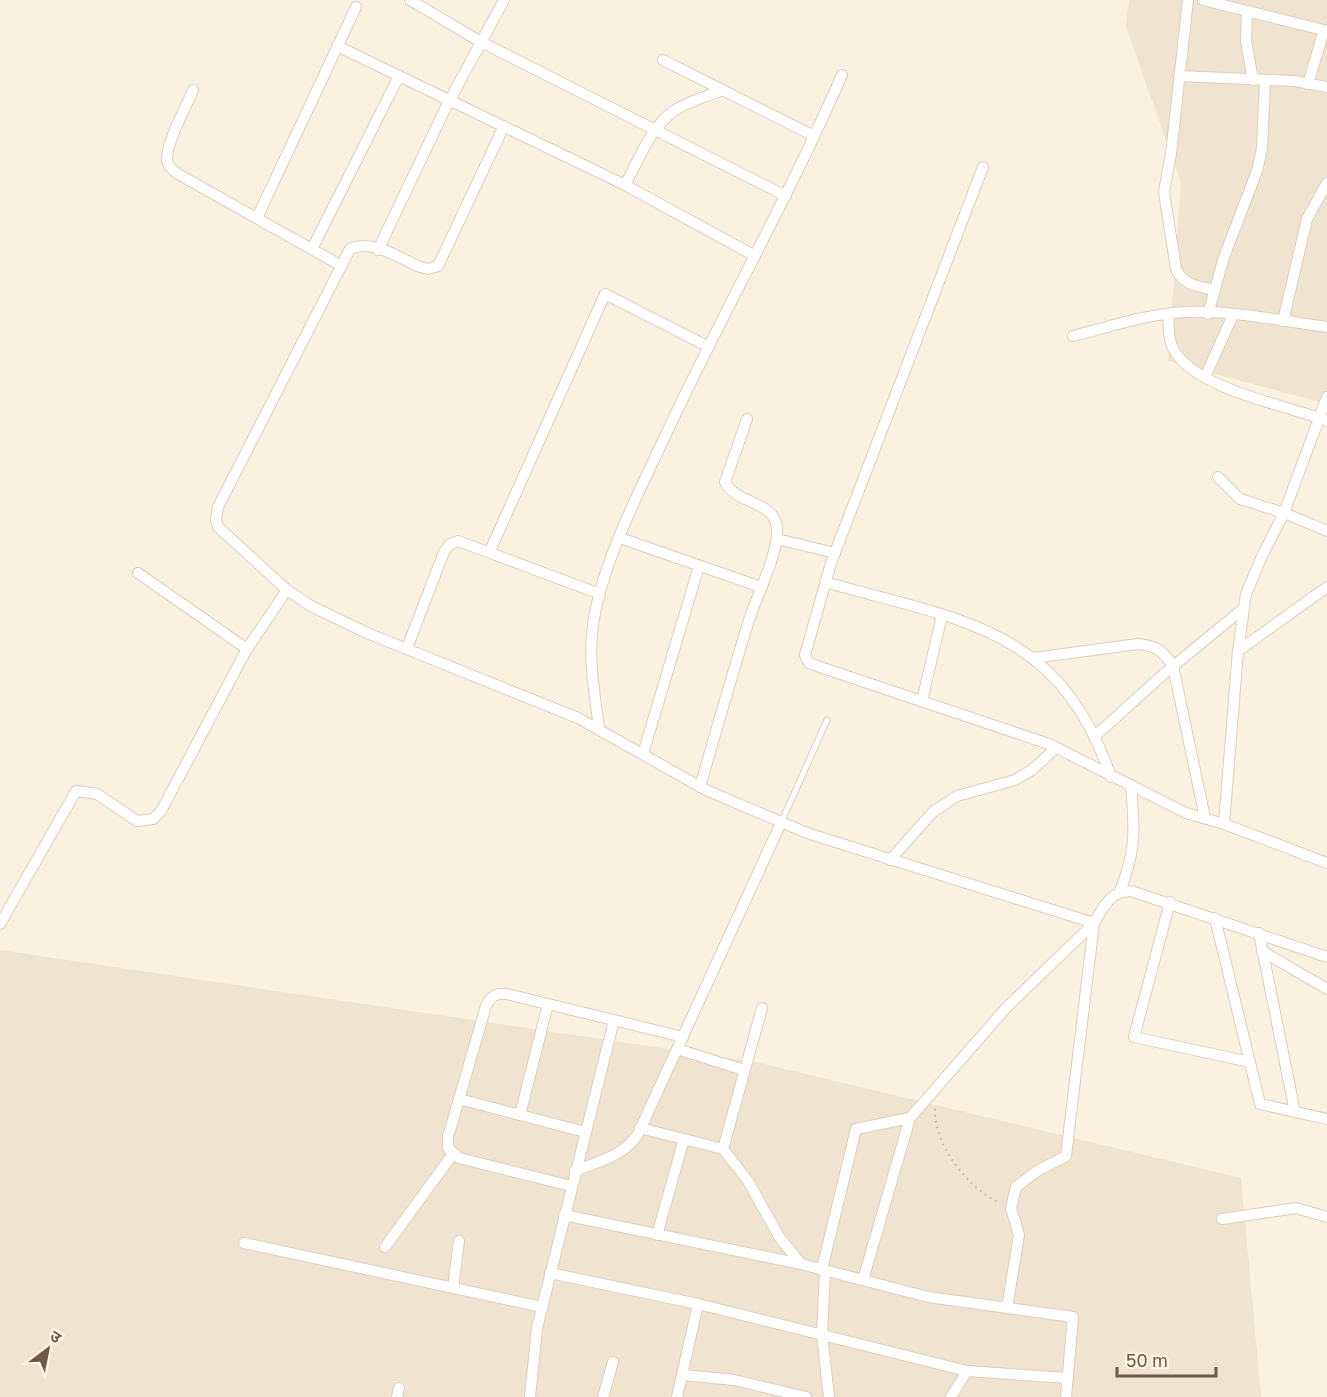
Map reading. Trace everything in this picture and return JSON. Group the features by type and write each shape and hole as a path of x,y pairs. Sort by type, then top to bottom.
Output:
{"street":[{"path":"410,0 480,42 786,196"},
{"path":"378,250 450,100 504,0"},
{"path":"1188,0 1171,154 1164,192 1176,269 1180,277 1189,284 1215,290"},
{"path":"1203,0 1325,30 1308,84"},
{"path":"257,218 356,7"},
{"path":"1247,11 1246,41 1253,80"},
{"path":"337,46 625,185 755,256"},
{"path":"663,60 814,136"},
{"path":"599,729 592,673 592,644 600,594 620,538 707,346 786,196 842,75"},
{"path":"312,249 399,76"},
{"path":"1179,76 1327,87"},
{"path":"1208,314 1260,160 1265,81"},
{"path":"193,90 170,143 166,156 168,166 178,174 340,265"},
{"path":"625,185 655,130 676,110 723,90"},
{"path":"504,126 438,266 428,269 420,267 378,250 358,245 350,249 218,507 216,519 219,527 287,590 311,606 407,648 568,713 700,787 781,823 890,860 1094,923"},
{"path":"983,167 835,553 805,647 805,655 809,663 1056,748 1186,813 1224,824 1327,863"},
{"path":"1283,321 1307,219 1323,194 1327,183"},
{"path":"490,551 605,294 707,346"},
{"path":"1073,336 1168,314 1233,315 1327,327"},
{"path":"1168,314 1172,346 1178,356 1204,377 1237,393 1323,420"},
{"path":"1204,377 1233,315"},
{"path":"1224,824 1238,651 1244,608 1262,556 1284,513 1323,420 1327,397"},
{"path":"700,787 760,587 777,539 777,524 772,515 734,495 725,482 747,419"},
{"path":"1218,477 1240,499 1284,513 1327,531"},
{"path":"620,538 760,587"},
{"path":"777,539 835,553"},
{"path":"407,648 450,544 458,540 600,594"},
{"path":"643,754 699,566"},
{"path":"138,573 247,649"},
{"path":"825,582 942,615 998,635 1033,657 1047,669 1074,700 1094,737 1111,777"},
{"path":"1238,651 1327,587"},
{"path":"0,924 76,791 97,794 137,821 153,819 161,811 247,649 287,590"},
{"path":"1094,737 1173,666 1244,608"},
{"path":"922,701 942,615"},
{"path":"1033,657 1138,644 1154,645 1161,649 1173,666 1205,818"},
{"path":"890,860 933,812 957,796 1015,780 1032,770 1056,748"},
{"path":"863,1280 910,1119 1006,1008 1094,923 1105,904 1120,891 1132,861 1134,842 1131,787"},
{"path":"575,1171 629,1147 683,1037 781,823"},
{"path":"1120,891 1131,891 1170,902 1327,957"},
{"path":"1170,902 1134,1036 1250,1062"},
{"path":"1215,918 1260,1104 1327,1119"},
{"path":"1007,1308 1019,1235 1011,1208 1016,1187 1066,1156 1094,923"},
{"path":"1259,933 1294,1112"},
{"path":"1262,951 1327,989"},
{"path":"571,1186 453,1155 448,1148 448,1137 486,1006 491,997 498,993 507,994 683,1037"},
{"path":"520,1115 548,1004"},
{"path":"723,1149 762,1008"},
{"path":"530,1397 533,1350 542,1307 614,1020"},
{"path":"677,1049 744,1070"},
{"path":"459,1099 585,1132"},
{"path":"829,1397 822,1335 823,1270 856,1129 910,1119"},
{"path":"640,1128 723,1149 748,1181 780,1238 801,1264"},
{"path":"657,1235 684,1139"},
{"path":"385,1247 453,1155"},
{"path":"1222,1219 1296,1208 1327,1217"},
{"path":"564,1215 801,1264 928,1297 1073,1317 1066,1397"},
{"path":"453,1288 459,1241"},
{"path":"244,1243 542,1307"},
{"path":"550,1274 698,1304 967,1371 1068,1378"},
{"path":"677,1397 684,1375 698,1304"},
{"path":"603,1397 613,1362"},
{"path":"951,1397 967,1371"},
{"path":"684,1375 734,1380 806,1397"}],"lane":[{"path":"781,823 827,720"}],"path":[{"path":"935,1091 934,1116 944,1143 963,1175 989,1198 1011,1208"}],"shaded area":[{"path":"1129,0 1327,0 1327,404 1168,361 1181,183 1126,26"},
{"path":"0,950 756,1062 1241,1178 1261,1397 0,1397"}]}
